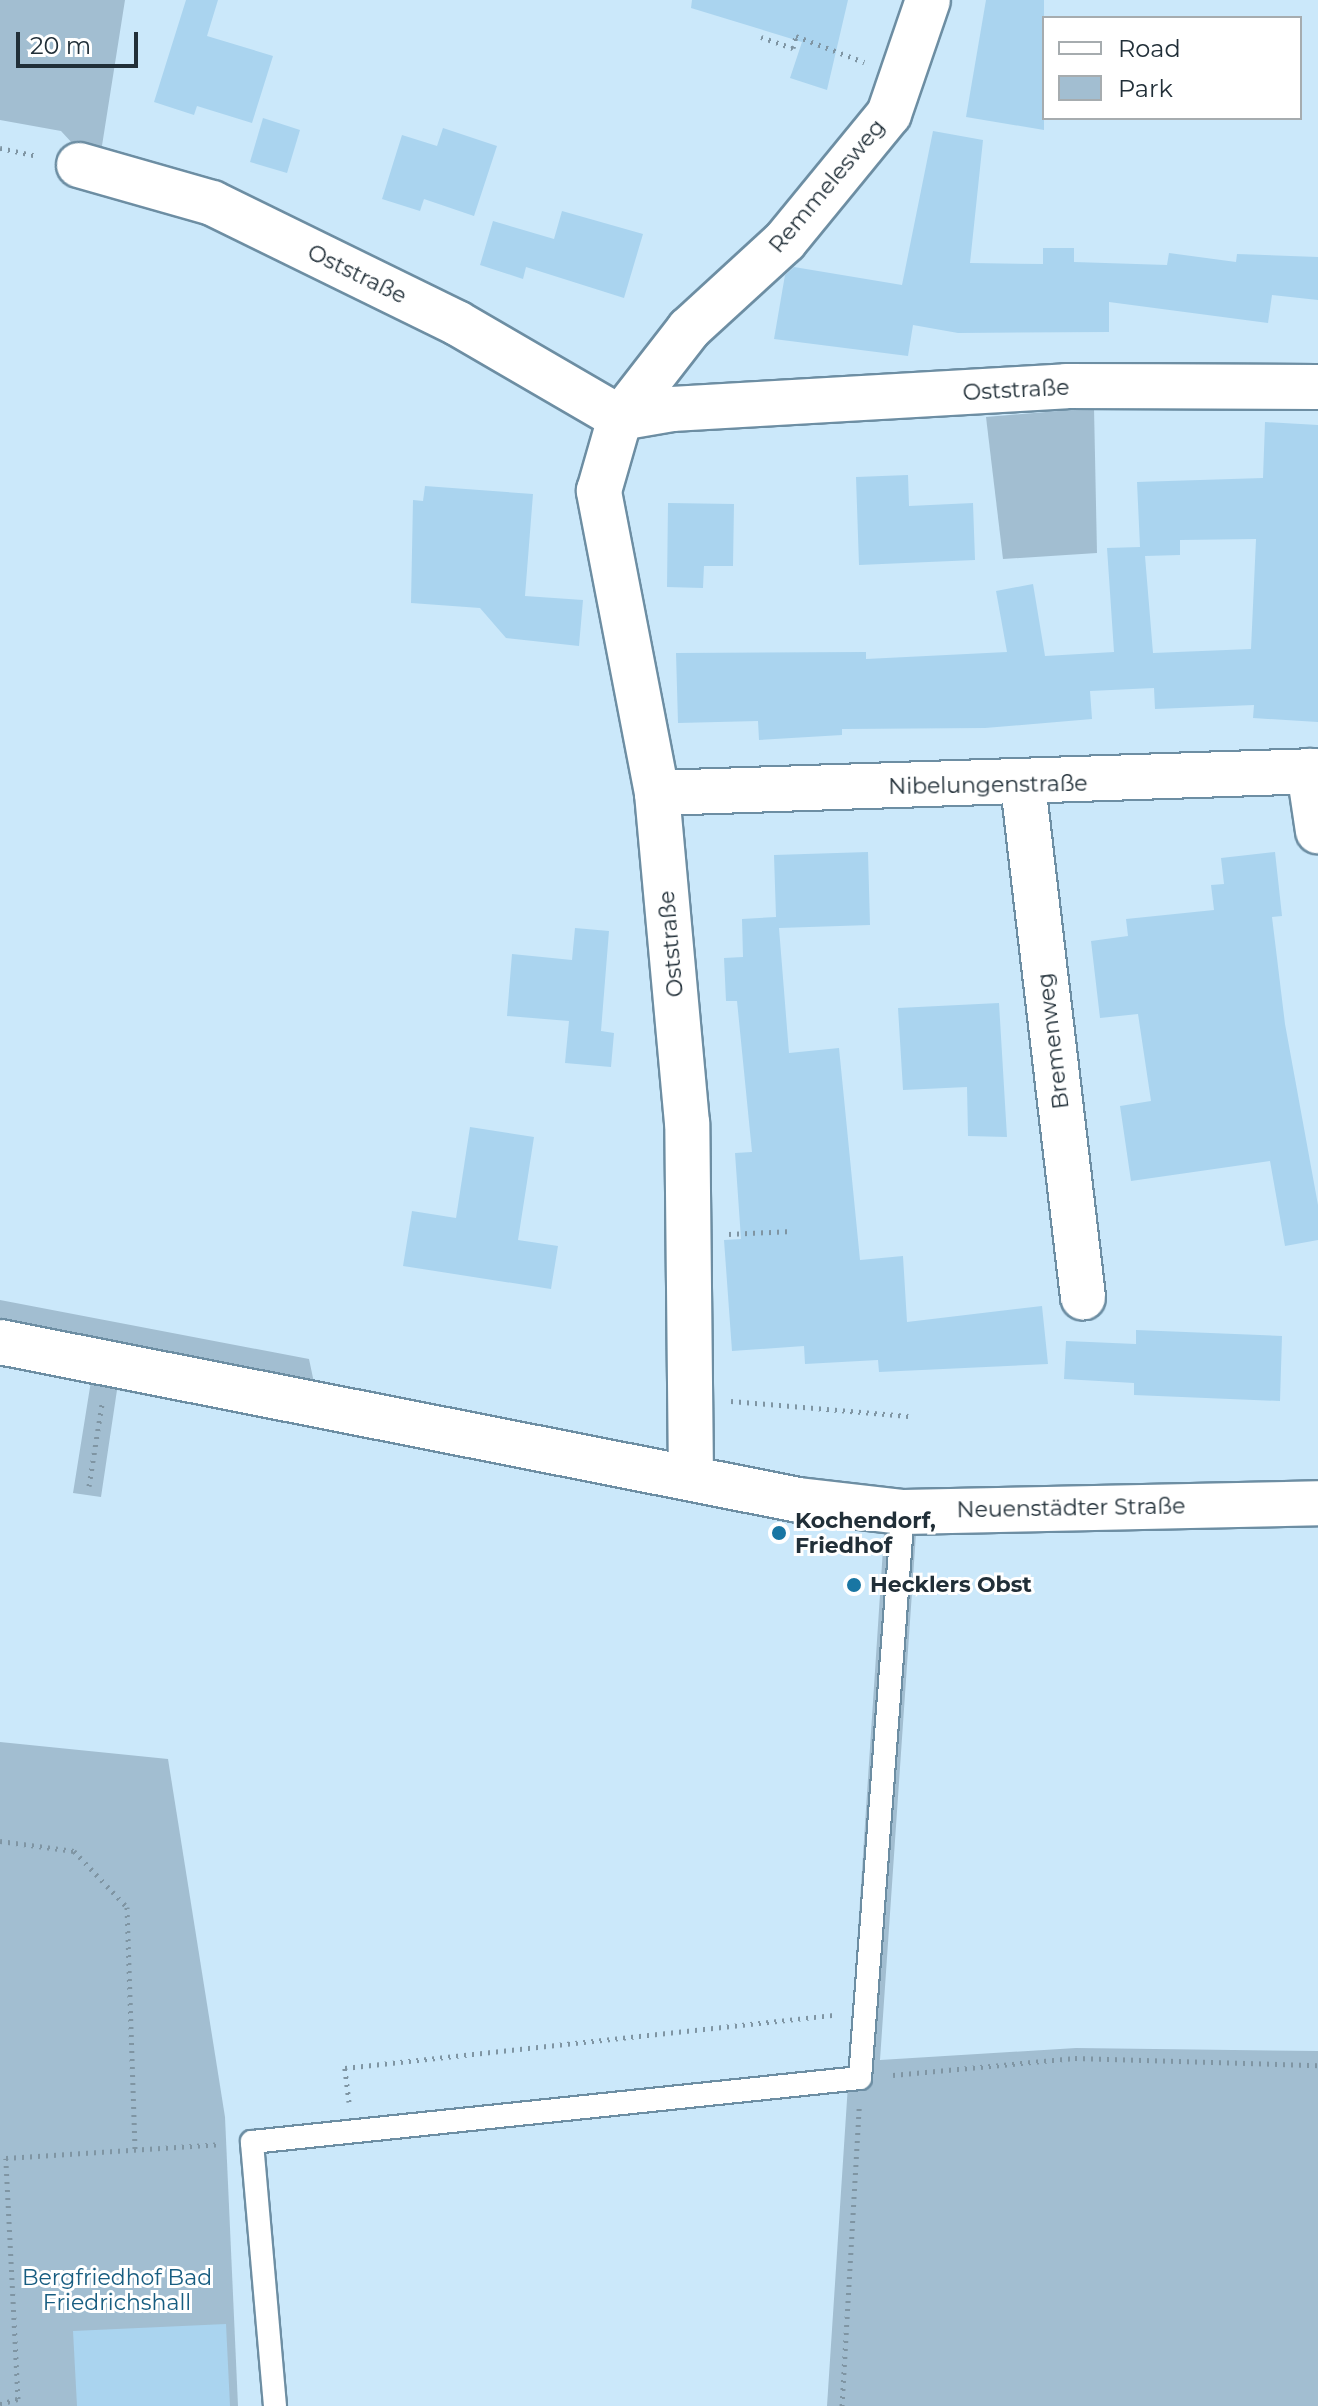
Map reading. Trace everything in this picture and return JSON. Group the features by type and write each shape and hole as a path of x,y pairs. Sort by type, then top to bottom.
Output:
{"street":[{"name":"Remmelesweg","path":"620,418 689,329 785,241 889,114 928,0"},
{"name":"Oststraße","path":"79,165 212,203 457,323 620,418 672,409 1066,386 1318,387"},
{"name":"Oststraße","path":"620,418 599,491 657,793 687,1123 691,1478"},
{"name":"Nibelungenstraße","path":"657,793 1023,785 1314,771"},
{"path":"1314,771 1318,831"},
{"name":"Bremenweg","path":"1023,785 1083,1297"},
{"name":"Neuenstädter Straße","path":"0,1342 449,1426 691,1478 903,1512 1318,1503"}],"lane":[{"path":"275,2406 252,2142 860,2078 903,1512"}],"path":[{"path":"761,37 793,48 796,36 904,73"},
{"path":"688,1236 792,1231"},
{"path":"89,1486 109,1363"},
{"path":"690,1397 908,1416"},
{"path":"0,1841 74,1851 127,1907 135,2150"},
{"path":"352,2132 345,2068 840,2014"},
{"path":"842,2406 860,2078 1075,2058 1318,2065"},
{"path":"0,2404 18,2402 3,2157 252,2142"}],"green space":[{"path":"0,0 125,0 98,171 61,131 0,120"},
{"path":"1094,408 1097,553 1003,559 986,417"},
{"path":"0,1300 309,1359 324,1430 117,1390 101,1497 73,1493 91,1381 0,1362"},
{"path":"885,1518 917,1519 880,2060 1076,2048 1318,2051 1318,2406 827,2406"},
{"name":"Bergfriedhof Bad Friedrichshall","path":"0,1742 168,1759 225,2117 238,2406 0,2406"}],"building":[{"path":"186,0 218,0 207,36 273,56 252,123 197,106 194,115 154,102"},
{"path":"692,0 848,0 827,90 790,78 802,42 691,8"},
{"path":"986,0 1044,0 1044,130 966,117"},
{"path":"263,118 300,130 287,173 250,162"},
{"path":"443,128 497,146 474,216 424,199 420,211 382,199 402,135 437,146"},
{"path":"933,131 983,140 970,263 1043,264 1043,248 1074,248 1074,262 1167,265 1169,253 1236,262 1237,254 1318,257 1318,300 1272,295 1268,323 1109,302 1109,332 958,333 913,325 908,356 774,339 785,275 794,267 902,285"},
{"path":"562,211 643,234 624,298 526,267 523,279 480,265 493,221 554,239"},
{"path":"1265,422 1318,425 1318,722 1253,718 1254,705 1155,709 1154,688 1090,691 1092,719 985,728 842,729 842,735 759,740 758,721 678,723 676,653 866,652 866,659 1007,652 996,591 1033,584 1045,656 1114,652 1107,548 1140,547 1137,482 1263,478","holes":["1256,539 1251,649 1153,653 1145,556 1180,555 1180,540"]},
{"path":"908,475 909,506 973,503 975,560 859,565 856,477"},
{"path":"425,486 533,494 525,596 583,600 579,646 506,638 480,608 411,603 413,500 423,501"},
{"path":"668,503 734,504 733,566 704,566 703,588 667,587"},
{"path":"868,852 870,925 779,928 789,1053 839,1048 860,1260 903,1256 907,1322 1042,1306 1048,1364 879,1372 878,1360 805,1364 804,1346 732,1351 724,1240 741,1239 735,1153 752,1152 737,1001 726,1001 724,958 743,957 742,919 776,917 774,855"},
{"path":"1275,852 1282,916 1272,917 1285,1024 1318,1205 1318,1240 1285,1246 1270,1161 1131,1181 1120,1106 1151,1101 1138,1014 1100,1018 1091,941 1128,936 1126,919 1214,910 1211,885 1224,884 1221,858"},
{"path":"575,928 609,931 601,1031 614,1033 611,1067 565,1063 569,1021 507,1016 512,954 572,960"},
{"path":"999,1003 1007,1137 968,1136 967,1087 903,1090 898,1008"},
{"path":"470,1127 534,1137 518,1240 558,1246 551,1289 403,1266 412,1211 456,1218"},
{"path":"1136,1330 1282,1336 1280,1401 1134,1395 1134,1383 1064,1379 1066,1341 1136,1344"},
{"path":"226,2324 230,2406 77,2406 73,2331"}],"place":[{"name":"Kochendorf, Friedhof","path":"779,1533"},
{"name":"Hecklers Obst","path":"854,1585"}]}
